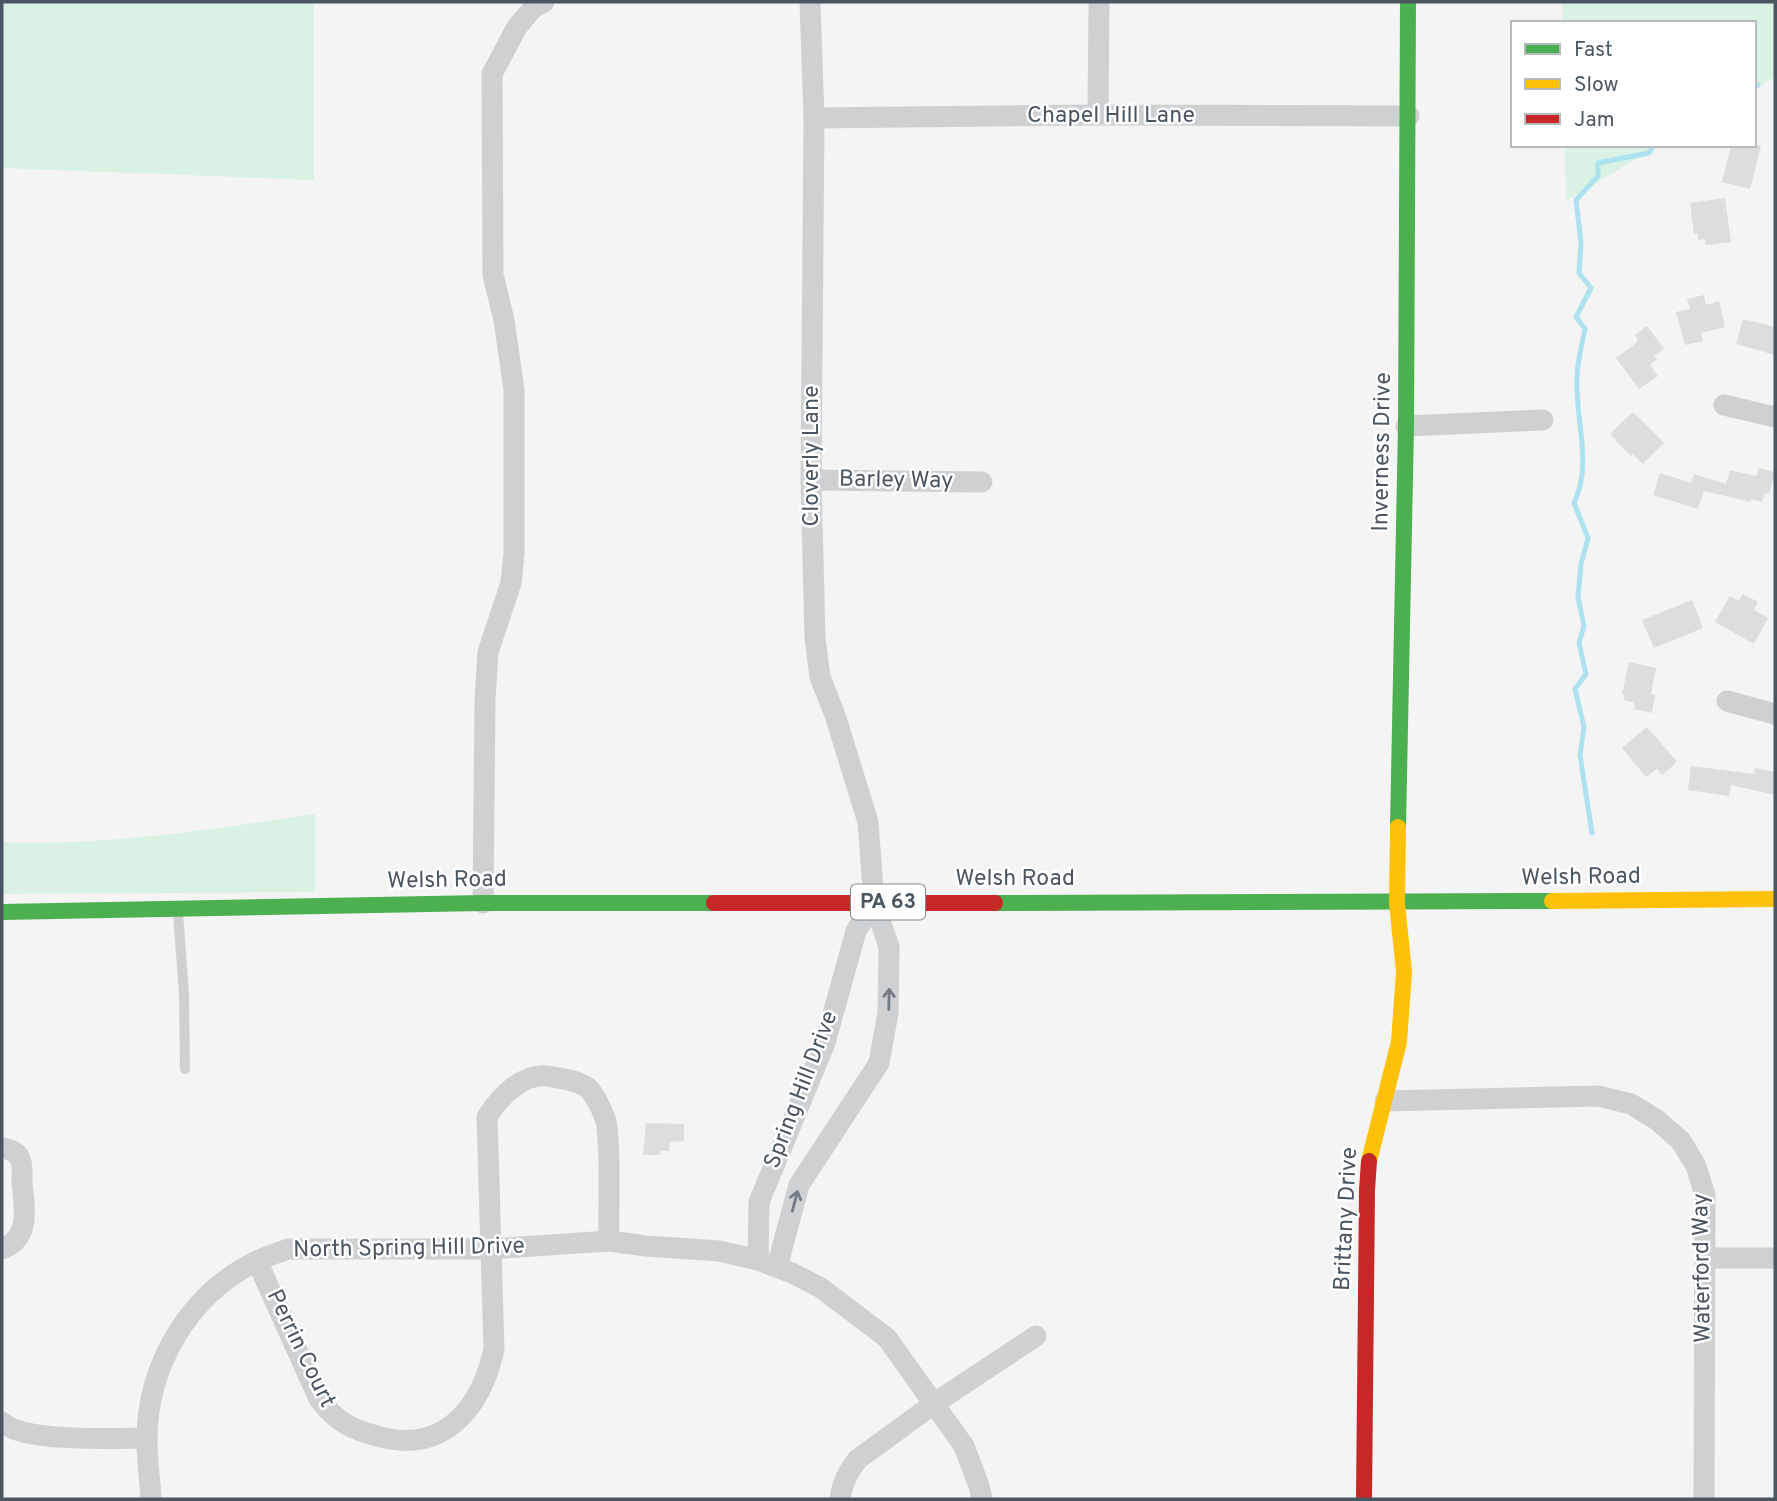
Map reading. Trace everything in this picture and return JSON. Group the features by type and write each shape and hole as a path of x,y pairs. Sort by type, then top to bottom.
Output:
{"main road":[{"name":"Inverness Drive","path":"1397,903 1406,426 1408,2"},
{"name":"Welsh Road","path":"2,912 483,903 1397,903 1775,899"},
{"name":"Brittany Drive","path":"1364,1499 1367,1190 1370,1154 1399,1042 1404,972 1397,903"}],"street":[{"name":"Cloverly Lane","path":"810,2 814,118 811,480 815,638 820,677 835,715 868,822 874,902"},
{"path":"1098,115 1099,2"},
{"path":"483,903 485,688 488,652 511,583 515,488 514,390 504,320 493,275 492,74 517,27 536,3"},
{"name":"Chapel Hill Lane","path":"814,118 1098,115 1409,117"},
{"path":"1724,405 1775,417"},
{"path":"1406,426 1543,420"},
{"name":"Barley Way","path":"811,480 982,482"},
{"path":"1727,701 1775,714"},
{"name":"Spring Hill Drive","path":"767,1264 759,1202 825,1043 856,930 874,902"},
{"name":"Spring Hill Drive","path":"767,1264 799,1185 879,1063 888,1013 889,947 874,902"},
{"name":"Perrin Court","path":"257,1261 319,1399 333,1417 362,1433 407,1441 438,1433 466,1414 484,1383 494,1349 487,1117 497,1102 524,1081 541,1075 588,1088 607,1124 609,1241"},
{"name":"Waterford Way","path":"1385,1101 1586,1096 1631,1104 1657,1120 1681,1141 1696,1166 1704,1195 1704,1499"},
{"path":"2,1148 11,1149 20,1159 25,1217 22,1230 13,1244 2,1249"},
{"name":"North Spring Hill Drive","path":"151,1499 147,1438 153,1387 175,1334 195,1309 222,1283 257,1261 288,1249 490,1249 609,1241 646,1247 719,1251 767,1264 821,1288 887,1338 964,1446 982,1499"},
{"path":"1705,1258 1775,1258"},
{"path":"840,1499 848,1471 858,1458 1036,1336"},
{"path":"2,1422 8,1428 41,1436 147,1438"}],"lane":[{"path":"178,910 184,994 185,1069"}],"green space":[{"path":"2,2 314,2 314,180 2,168"},
{"path":"1562,2 1775,2 1775,77 1756,88 1756,21 1563,21"},
{"path":"1565,147 1656,147 1566,201"},
{"path":"315,814 315,892 2,894 2,842 120,839 199,831"}],"building":[{"path":"1761,145 1750,189 1722,182 1731,147"},
{"path":"1725,198 1731,242 1706,245 1705,239 1698,240 1697,233 1694,234 1690,203"},
{"path":"1704,295 1706,305 1719,301 1725,327 1701,333 1703,341 1685,345 1676,312 1690,309 1687,299"},
{"path":"1743,319 1775,327 1775,355 1736,344"},
{"path":"1647,326 1664,349 1654,356 1657,359 1650,365 1658,376 1639,389 1616,358 1636,343 1638,339 1635,335"},
{"path":"1633,412 1664,443 1643,464 1633,454 1631,456 1610,434"},
{"path":"1759,468 1775,472 1769,494 1765,493 1762,502 1704,491 1698,509 1653,495 1660,473 1691,483 1694,474 1726,484 1730,470 1756,476"},
{"path":"1743,594 1758,602 1754,610 1768,618 1754,644 1715,622 1730,596 1739,601"},
{"path":"1692,600 1703,628 1654,648 1642,620"},
{"path":"1629,662 1656,668 1651,694 1655,695 1652,713 1634,709 1632,702 1624,700 1625,695 1622,694"},
{"path":"1647,727 1677,762 1662,775 1657,769 1646,777 1622,748"},
{"path":"1691,766 1754,774 1755,768 1775,772 1775,795 1731,785 1729,796 1688,790"},
{"path":"646,1123 684,1124 684,1141 670,1142 669,1151 661,1151 660,1155 643,1155"}],"waterway":[{"path":"1592,833 1580,755 1584,727 1575,689 1586,674 1579,643 1584,626 1578,597 1581,564 1588,538 1574,503 1582,473 1577,378 1585,329 1576,317 1591,288 1579,273 1581,243 1576,200 1598,176 1598,163 1649,153 1653,147"}],"traffic: fast":[{"path":"1398,827 1406,426 1408,2"},
{"path":"995,903 1552,901"},
{"path":"2,912 483,903 714,903"}],"traffic: slow":[{"path":"1369,1161 1399,1042 1404,972 1397,903 1398,827"},
{"path":"1552,901 1775,899"}],"traffic: jam":[{"path":"714,903 995,903"},
{"path":"1364,1499 1369,1161"}]}
